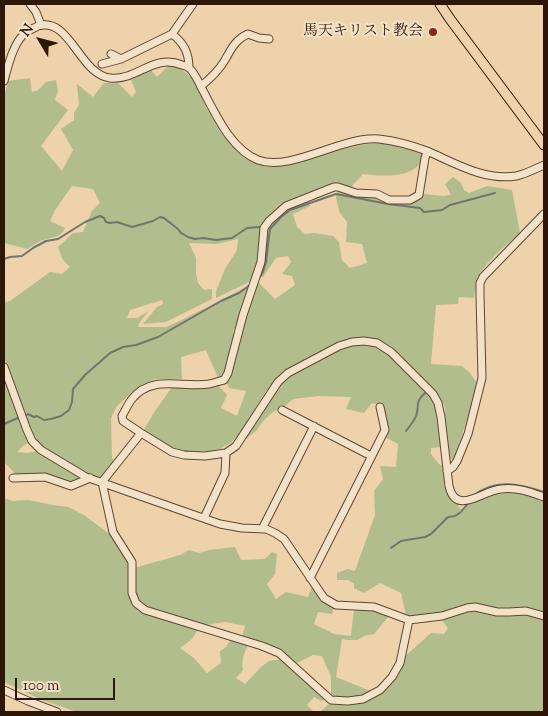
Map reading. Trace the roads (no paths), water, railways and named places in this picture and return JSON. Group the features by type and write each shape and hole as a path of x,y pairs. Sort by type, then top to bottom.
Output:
{"main road":[{"path":"440,4 544,145"}],"street":[{"path":"30,4 36,12 41,25"},
{"path":"102,64 121,59 172,34 192,4"},
{"path":"4,80 12,54 20,38 28,30 41,25 52,26 64,34 89,66 102,76 120,77 163,62 177,62 189,68 233,141 250,156 263,161 277,162 290,160 336,146 368,139 378,139 405,144 490,176 516,176 544,165"},
{"path":"172,34 188,53 189,68"},
{"path":"201,86 225,60 231,47 244,35 248,34 269,39"},
{"path":"111,54 121,59"},
{"path":"427,152 421,190 419,195 410,200 390,200 377,194 334,187 286,206 264,228 261,262 242,315 232,361 224,380 207,384 164,383 152,385 142,390 132,399 122,416 124,421 172,452 184,455 205,456 226,453 236,446 278,382 288,373 339,346 364,341 377,343 391,352 433,394 438,403 452,496 464,502 502,488 525,490 544,497"},
{"path":"447,471 457,461 468,434 482,378 480,295 482,277 544,214"},
{"path":"4,367 32,441 41,450 90,478 220,524 242,528 266,529 275,533 284,539 324,598 336,605 374,608 409,620 442,616 475,607 497,612 526,611 544,616"},
{"path":"310,578 385,430 380,407"},
{"path":"282,410 371,456"},
{"path":"262,529 314,426"},
{"path":"102,482 141,433"},
{"path":"204,518 225,473 226,453"},
{"path":"13,478 45,477 72,486 90,478"},
{"path":"102,482 113,532 132,562 132,593 136,603 145,610 279,653 332,700 348,701 363,699 380,690 392,677 400,663 409,620"},
{"path":"4,690 57,712"}],"waterway":[{"path":"260,277 266,262 270,229 290,210 336,194 420,208 424,212 442,210 450,205 495,193"},
{"path":"4,259 22,256 46,241 58,239 85,222 100,216 106,222 117,222 132,227 160,217 164,218 181,233 195,239 216,240 232,238 247,228 259,227"},
{"path":"25,416 28,414 44,420 61,416 69,410 73,389 85,375 110,353 123,347 136,345 158,337 221,301 239,293 250,285"},
{"path":"406,431 412,424 417,412 418,402 425,393"},
{"path":"4,424 20,417"},
{"path":"473,496 481,490 507,484 544,492"},
{"path":"391,548 401,541 425,537 431,534 448,517 455,516 461,512 469,502"}],"place":[{"name":"馬天キリスト教会","path":"433,32"}]}
